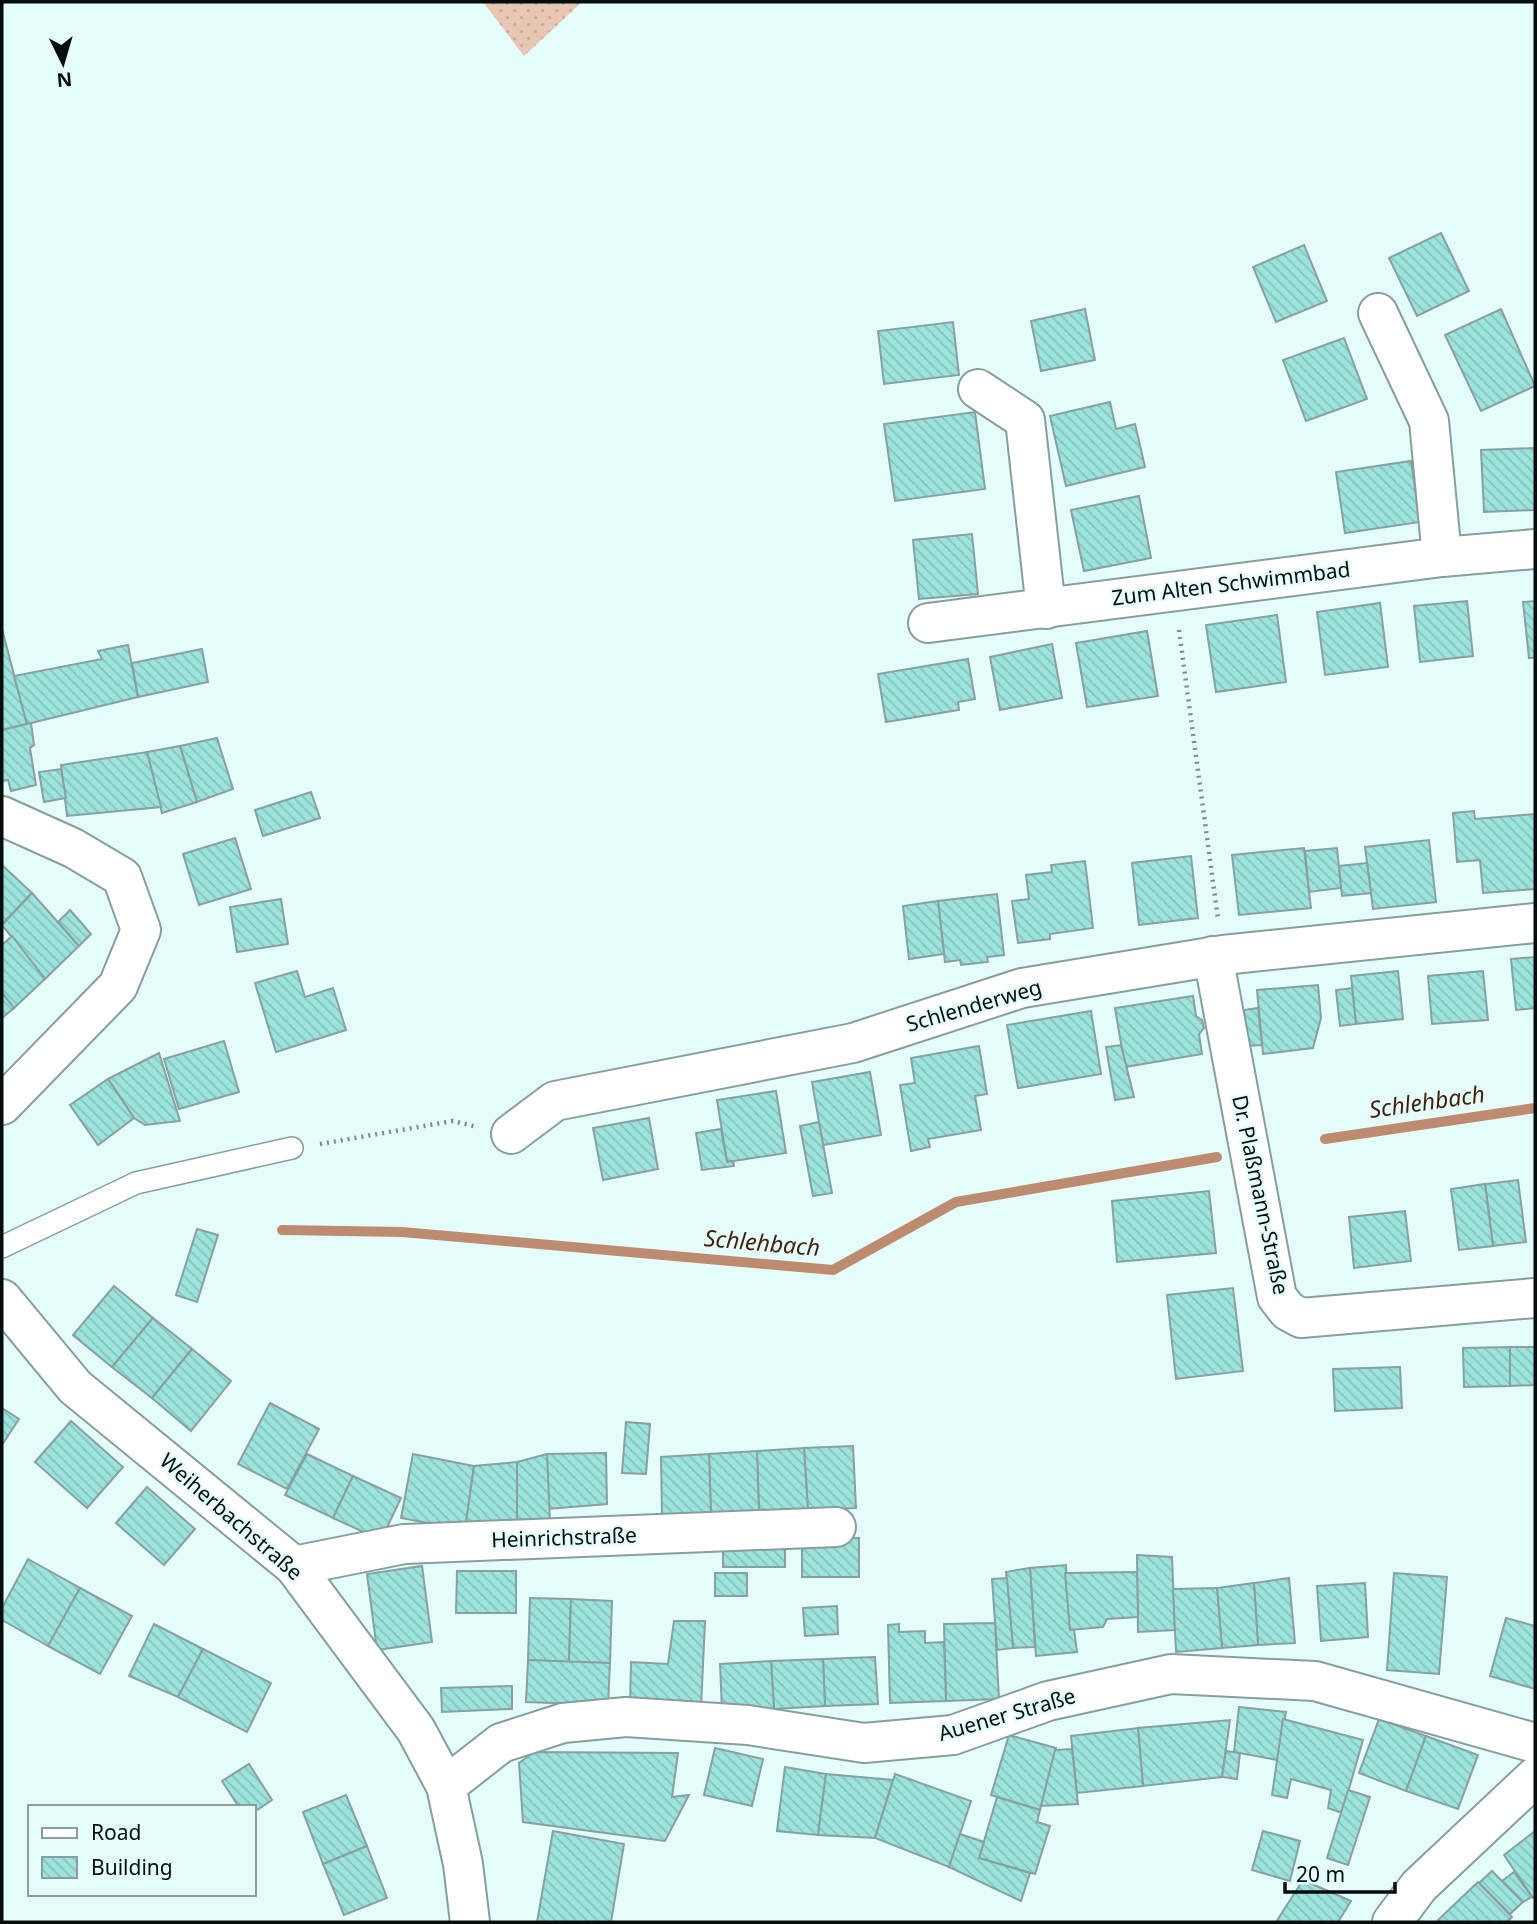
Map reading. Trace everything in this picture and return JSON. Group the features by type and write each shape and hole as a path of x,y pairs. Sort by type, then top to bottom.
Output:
{"street":[{"path":"1378,313 1429,421 1442,557"},
{"path":"978,389 1026,419 1046,609"},
{"name":"Zum Alten Schwimmbad","path":"928,623 1442,557 1535,549"},
{"path":"2,816 73,848 122,877 141,930 118,986 2,1105"},
{"name":"Schlenderweg","path":"511,1134 555,1101 853,1042 1022,988 1218,956 1535,923"},
{"name":"Dr. Plaßmann-Straße","path":"1218,956 1277,1297 1288,1311 1301,1318 1535,1298"},
{"name":"Weiherbachstraße","path":"2,1299 75,1387 294,1566 416,1730 446,1786 463,1864 470,1922"},
{"name":"Heinrichstraße","path":"294,1566 404,1544 836,1527"},
{"name":"Auener Straße","path":"446,1786 501,1743 563,1723 626,1717 748,1725 864,1742 953,1735 1048,1700 1171,1674 1315,1681 1535,1744"},
{"path":"1392,1922 1419,1886 1535,1777"}],"lane":[{"path":"2,1247 136,1183 292,1148"}],"path":[{"path":"1174,591 1218,956"},
{"path":"292,1148 431,1125"}],"shaded area":[{"path":"483,2 582,2 524,56"}],"building":[{"path":"1441,233 1469,291 1417,316 1389,258"},
{"path":"1304,245 1327,301 1276,322 1253,267"},
{"path":"1085,309 1095,360 1041,371 1031,321"},
{"path":"1501,309 1535,386 1481,411 1445,335"},
{"path":"953,322 959,375 884,384 878,331"},
{"path":"1344,338 1367,399 1306,421 1283,360"},
{"path":"1110,402 1116,429 1135,424 1145,467 1066,486 1050,416"},
{"path":"975,412 985,489 895,501 884,424"},
{"path":"1535,448 1535,510 1484,512 1481,450"},
{"path":"1411,461 1420,522 1345,533 1336,472"},
{"path":"1139,496 1151,558 1084,571 1071,510"},
{"path":"972,534 978,594 919,599 913,540"},
{"path":"1467,601 1473,656 1420,662 1414,606"},
{"path":"1535,601 1535,658 1529,658 1523,602"},
{"path":"1380,603 1388,667 1325,675 1317,612"},
{"path":"1277,615 1286,682 1216,692 1206,625"},
{"path":"2,629 27,724 2,730"},
{"path":"1147,631 1158,696 1087,707 1076,643"},
{"path":"1052,644 1062,698 1000,710 990,657"},
{"path":"128,645 138,697 27,724 14,676 102,659 98,651"},
{"path":"202,649 208,682 138,697 132,663"},
{"path":"968,659 975,699 958,702 959,710 886,722 878,674"},
{"path":"31,723 34,745 30,748 36,785 11,791 8,780 2,781 2,730"},
{"path":"217,738 233,789 197,802 180,746"},
{"path":"180,746 197,802 162,813 147,752"},
{"path":"147,752 161,807 67,816 61,765"},
{"path":"61,769 66,798 44,802 39,772"},
{"path":"311,792 320,818 263,836 255,810"},
{"path":"1474,811 1475,819 1535,814 1535,889 1483,893 1480,860 1457,862 1453,813"},
{"path":"235,838 251,889 199,905 183,854"},
{"path":"1429,840 1436,902 1373,909 1365,847"},
{"path":"1304,848 1311,908 1239,915 1232,855"},
{"path":"1337,848 1341,888 1309,892 1305,851"},
{"path":"1191,856 1198,918 1139,925 1132,863"},
{"path":"1085,861 1093,928 1050,934 1050,939 1018,943 1012,901 1029,899 1026,875 1052,872 1051,865"},
{"path":"1367,863 1371,893 1342,896 1339,866"},
{"path":"2,865 32,893 2,924"},
{"path":"32,893 79,946 45,979 2,925"},
{"path":"997,894 1004,955 987,957 988,962 961,965 960,960 945,962 938,901"},
{"path":"281,899 288,944 237,952 230,907"},
{"path":"938,901 944,954 909,959 903,906"},
{"path":"70,910 91,934 79,946 58,922"},
{"path":"12,936 45,979 14,1008 2,993 2,945"},
{"path":"1535,957 1535,1008 1516,1010 1511,959"},
{"path":"297,971 305,997 333,988 346,1030 276,1052 255,983"},
{"path":"1398,971 1403,1019 1356,1024 1351,976"},
{"path":"1483,971 1488,1020 1432,1024 1428,976"},
{"path":"1318,985 1321,1018 1313,1048 1263,1054 1257,990"},
{"path":"1352,988 1356,1024 1340,1026 1336,990"},
{"path":"2,993 14,1008 2,1018"},
{"path":"1193,996 1196,1016 1202,1020 1204,1028 1199,1034 1202,1054 1125,1067 1115,1008"},
{"path":"1258,1008 1262,1045 1247,1046 1244,1010"},
{"path":"1091,1011 1101,1074 1018,1088 1007,1025"},
{"path":"224,1041 239,1092 179,1109 164,1059"},
{"path":"1121,1045 1134,1097 1115,1100 1106,1047"},
{"path":"979,1046 987,1094 975,1096 981,1130 928,1139 930,1147 911,1151 900,1085 915,1083 911,1058"},
{"path":"159,1053 180,1121 145,1125 134,1118 108,1079"},
{"path":"870,1072 881,1135 823,1145 812,1082"},
{"path":"108,1079 134,1118 98,1145 70,1105"},
{"path":"776,1091 786,1153 727,1162 717,1100"},
{"path":"649,1118 658,1169 603,1180 593,1128"},
{"path":"819,1122 832,1193 813,1196 800,1126"},
{"path":"721,1129 727,1162 733,1161 734,1166 702,1170 696,1133"},
{"path":"1518,1180 1526,1242 1493,1246 1485,1184"},
{"path":"1485,1184 1493,1246 1459,1250 1451,1189"},
{"path":"1209,1191 1216,1253 1117,1262 1112,1201"},
{"path":"1405,1211 1411,1261 1354,1268 1349,1217"},
{"path":"197,1229 218,1235 197,1302 176,1295"},
{"path":"114,1286 153,1318 112,1367 73,1335"},
{"path":"1233,1288 1243,1371 1176,1379 1167,1295"},
{"path":"153,1318 192,1349 152,1398 112,1367"},
{"path":"1510,1347 1535,1347 1535,1385 1510,1386"},
{"path":"1510,1347 1510,1386 1464,1387 1463,1348"},
{"path":"192,1349 231,1381 191,1431 152,1398"},
{"path":"1400,1367 1402,1408 1335,1411 1333,1369"},
{"path":"270,1403 319,1429 287,1489 238,1464"},
{"path":"2,1408 19,1419 2,1445"},
{"path":"71,1421 123,1467 87,1508 35,1462"},
{"path":"626,1422 650,1424 646,1474 622,1473"},
{"path":"853,1446 856,1508 808,1510 804,1448"},
{"path":"804,1448 808,1510 759,1513 757,1451"},
{"path":"757,1451 759,1513 711,1514 709,1454"},
{"path":"606,1453 607,1504 548,1509 547,1454"},
{"path":"307,1454 353,1476 333,1518 285,1495"},
{"path":"413,1454 474,1466 465,1530 401,1518"},
{"path":"547,1454 550,1521 517,1525 517,1462"},
{"path":"709,1454 711,1514 662,1517 661,1457"},
{"path":"517,1462 517,1525 465,1530 474,1466"},
{"path":"353,1476 401,1498 381,1540 333,1518"},
{"path":"147,1487 195,1529 164,1565 116,1523"},
{"path":"802,1538 859,1538 859,1577 802,1577"},
{"path":"723,1539 785,1539 785,1567 723,1567"},
{"path":"1137,1555 1172,1557 1175,1630 1138,1632"},
{"path":"28,1559 80,1588 48,1646 2,1620 2,1608"},
{"path":"1066,1565 1070,1630 1074,1629 1077,1652 1036,1656 1030,1568"},
{"path":"422,1566 432,1642 377,1650 367,1574"},
{"path":"1030,1568 1035,1647 1013,1648 1006,1572"},
{"path":"457,1571 516,1571 516,1613 456,1613"},
{"path":"1137,1572 1138,1617 1107,1619 1103,1627 1070,1630 1065,1573"},
{"path":"715,1573 747,1573 747,1596 715,1596"},
{"path":"1394,1573 1447,1577 1439,1674 1387,1670"},
{"path":"1007,1578 1013,1648 997,1650 992,1579"},
{"path":"1289,1578 1295,1643 1258,1645 1254,1583"},
{"path":"1254,1583 1258,1645 1222,1648 1217,1588"},
{"path":"1365,1583 1368,1637 1321,1641 1317,1586"},
{"path":"80,1588 132,1616 100,1674 48,1646"},
{"path":"1217,1588 1222,1648 1176,1652 1173,1589"},
{"path":"530,1598 571,1599 569,1662 528,1660"},
{"path":"571,1599 612,1601 610,1663 569,1662"},
{"path":"837,1606 838,1634 805,1636 803,1608"},
{"path":"1506,1618 1535,1626 1535,1689 1490,1676"},
{"path":"674,1621 705,1621 701,1708 630,1706 631,1662 668,1664"},
{"path":"995,1623 999,1699 946,1701 944,1624"},
{"path":"154,1624 203,1649 178,1697 129,1676"},
{"path":"899,1624 899,1632 925,1631 925,1643 944,1642 946,1701 890,1703 888,1625"},
{"path":"203,1649 271,1683 247,1732 178,1697"},
{"path":"875,1657 878,1704 825,1706 823,1659"},
{"path":"823,1659 825,1706 774,1709 771,1661"},
{"path":"528,1660 610,1663 608,1705 526,1702"},
{"path":"771,1661 774,1709 722,1711 720,1664"},
{"path":"512,1686 512,1709 442,1712 441,1688"},
{"path":"1239,1707 1286,1712 1277,1760 1234,1752"},
{"path":"1283,1719 1363,1740 1342,1813 1328,1808 1331,1790 1291,1779 1287,1798 1272,1795"},
{"path":"1379,1719 1426,1736 1406,1791 1359,1773"},
{"path":"1230,1720 1222,1777 1143,1786 1138,1728"},
{"path":"1138,1728 1143,1786 1077,1793 1071,1736"},
{"path":"1009,1735 1056,1748 1040,1810 991,1795"},
{"path":"1426,1736 1478,1755 1458,1809 1406,1791"},
{"path":"715,1748 763,1759 752,1806 704,1795"},
{"path":"1072,1749 1078,1804 1041,1806 1055,1750"},
{"path":"1226,1751 1240,1753 1237,1779 1222,1777"},
{"path":"534,1752 678,1753 672,1797 689,1795 665,1841 523,1822 519,1763"},
{"path":"249,1764 272,1800 256,1811 256,1805 238,1805 222,1781"},
{"path":"785,1767 826,1774 818,1835 777,1831"},
{"path":"826,1774 893,1780 875,1838 818,1835"},
{"path":"895,1774 971,1801 949,1867 875,1838"},
{"path":"1348,1790 1370,1797 1348,1865 1327,1858"},
{"path":"346,1795 367,1846 323,1864 303,1812"},
{"path":"997,1797 1040,1810 1037,1822 1050,1826 1035,1874 979,1858"},
{"path":"553,1831 624,1844 611,1922 537,1922"},
{"path":"1263,1831 1300,1841 1290,1881 1252,1870"},
{"path":"1535,1831 1535,1897 1533,1898 1504,1855"},
{"path":"960,1834 984,1842 979,1858 1030,1873 1021,1901 949,1867"},
{"path":"367,1846 387,1898 344,1915 323,1864"},
{"path":"1492,1871 1523,1902 1510,1914 1479,1883"},
{"path":"1514,1872 1532,1897 1523,1902 1502,1881"},
{"path":"1303,1880 1351,1901 1338,1922 1276,1922"},
{"path":"1478,1882 1512,1917 1507,1922 1438,1920"}],"waterway":[{"name":"Schlehbach","path":"1325,1139 1535,1108"},
{"name":"Schlehbach","path":"282,1230 402,1232 833,1270 956,1202 1217,1157"}]}
